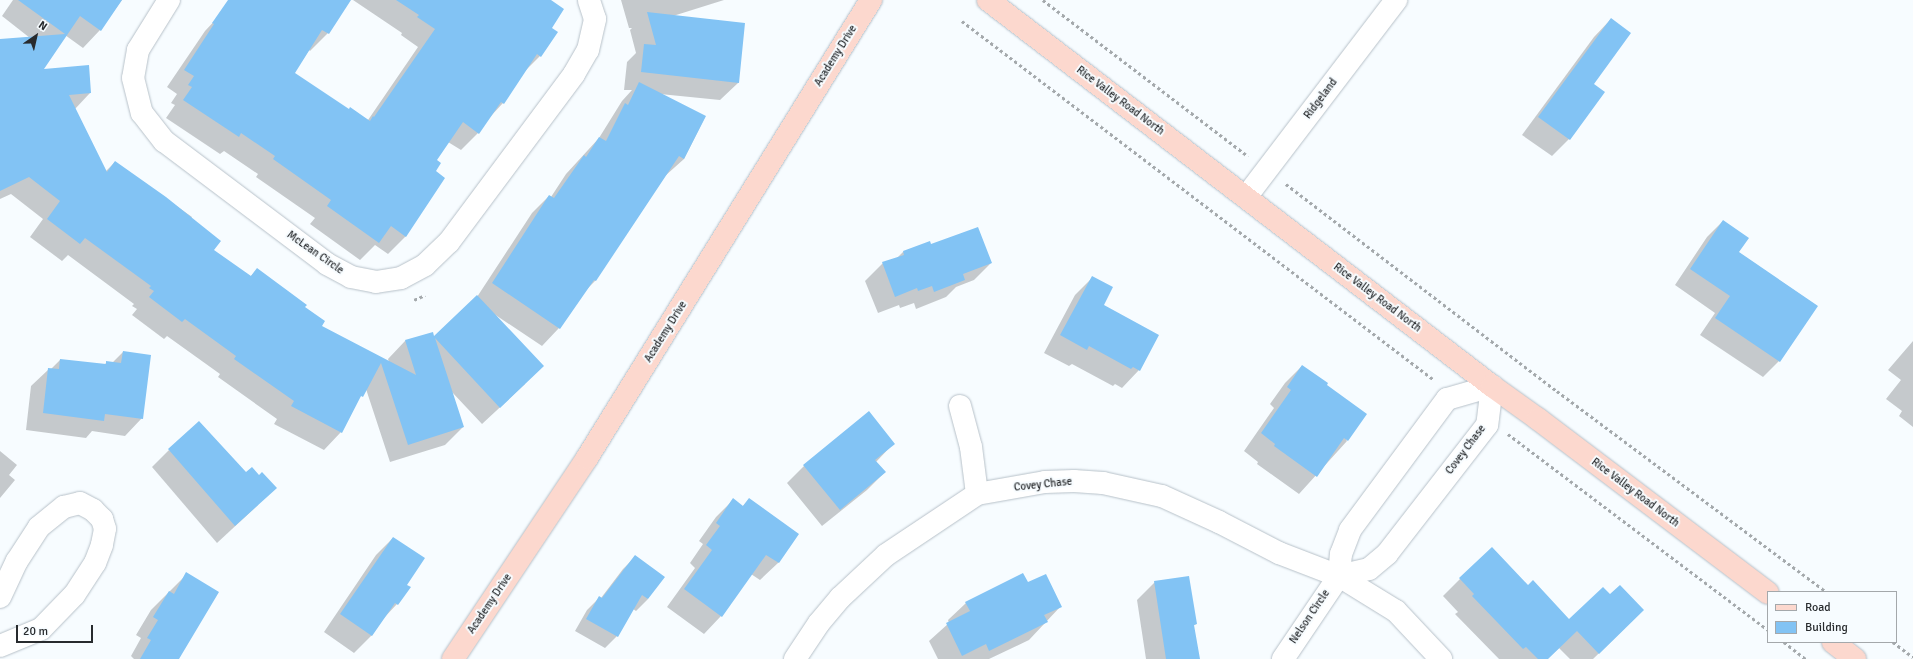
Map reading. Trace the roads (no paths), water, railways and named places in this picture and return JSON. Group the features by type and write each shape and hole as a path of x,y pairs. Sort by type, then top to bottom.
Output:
{"street":[{"name":"McLean Circle","path":"169,0 138,50 133,78 142,113 164,141 327,264 351,278 376,282 401,278 425,265 449,242 574,74 588,50 595,19 589,0"},
{"name":"Academy Drive","path":"453,659 587,458 871,0"},
{"name":"Rice Valley Road North","path":"988,0 1492,386 1538,418 1767,593"},
{"name":"Ridgeland","path":"1246,198 1396,0"},
{"path":"1338,576 1341,554 1350,530 1447,399 1492,386"},
{"name":"Covey Chase","path":"1338,576 1369,569 1387,554 1487,425 1492,386"},
{"path":"960,406 971,447 977,494"},
{"name":"Covey Chase","path":"795,659 819,623 840,598 886,555 977,494 1045,482 1074,481 1132,488 1162,496 1219,522 1279,553 1338,576 1396,611 1441,659"},
{"path":"0,597 17,561 39,527 64,507 80,503 93,510 102,519 105,530 102,545 95,563 74,595 41,629 0,646"},
{"name":"Nelson Circle","path":"1282,659 1338,576"},
{"path":"1834,643 1855,659"},
{"path":"0,646 18,659"}]}
